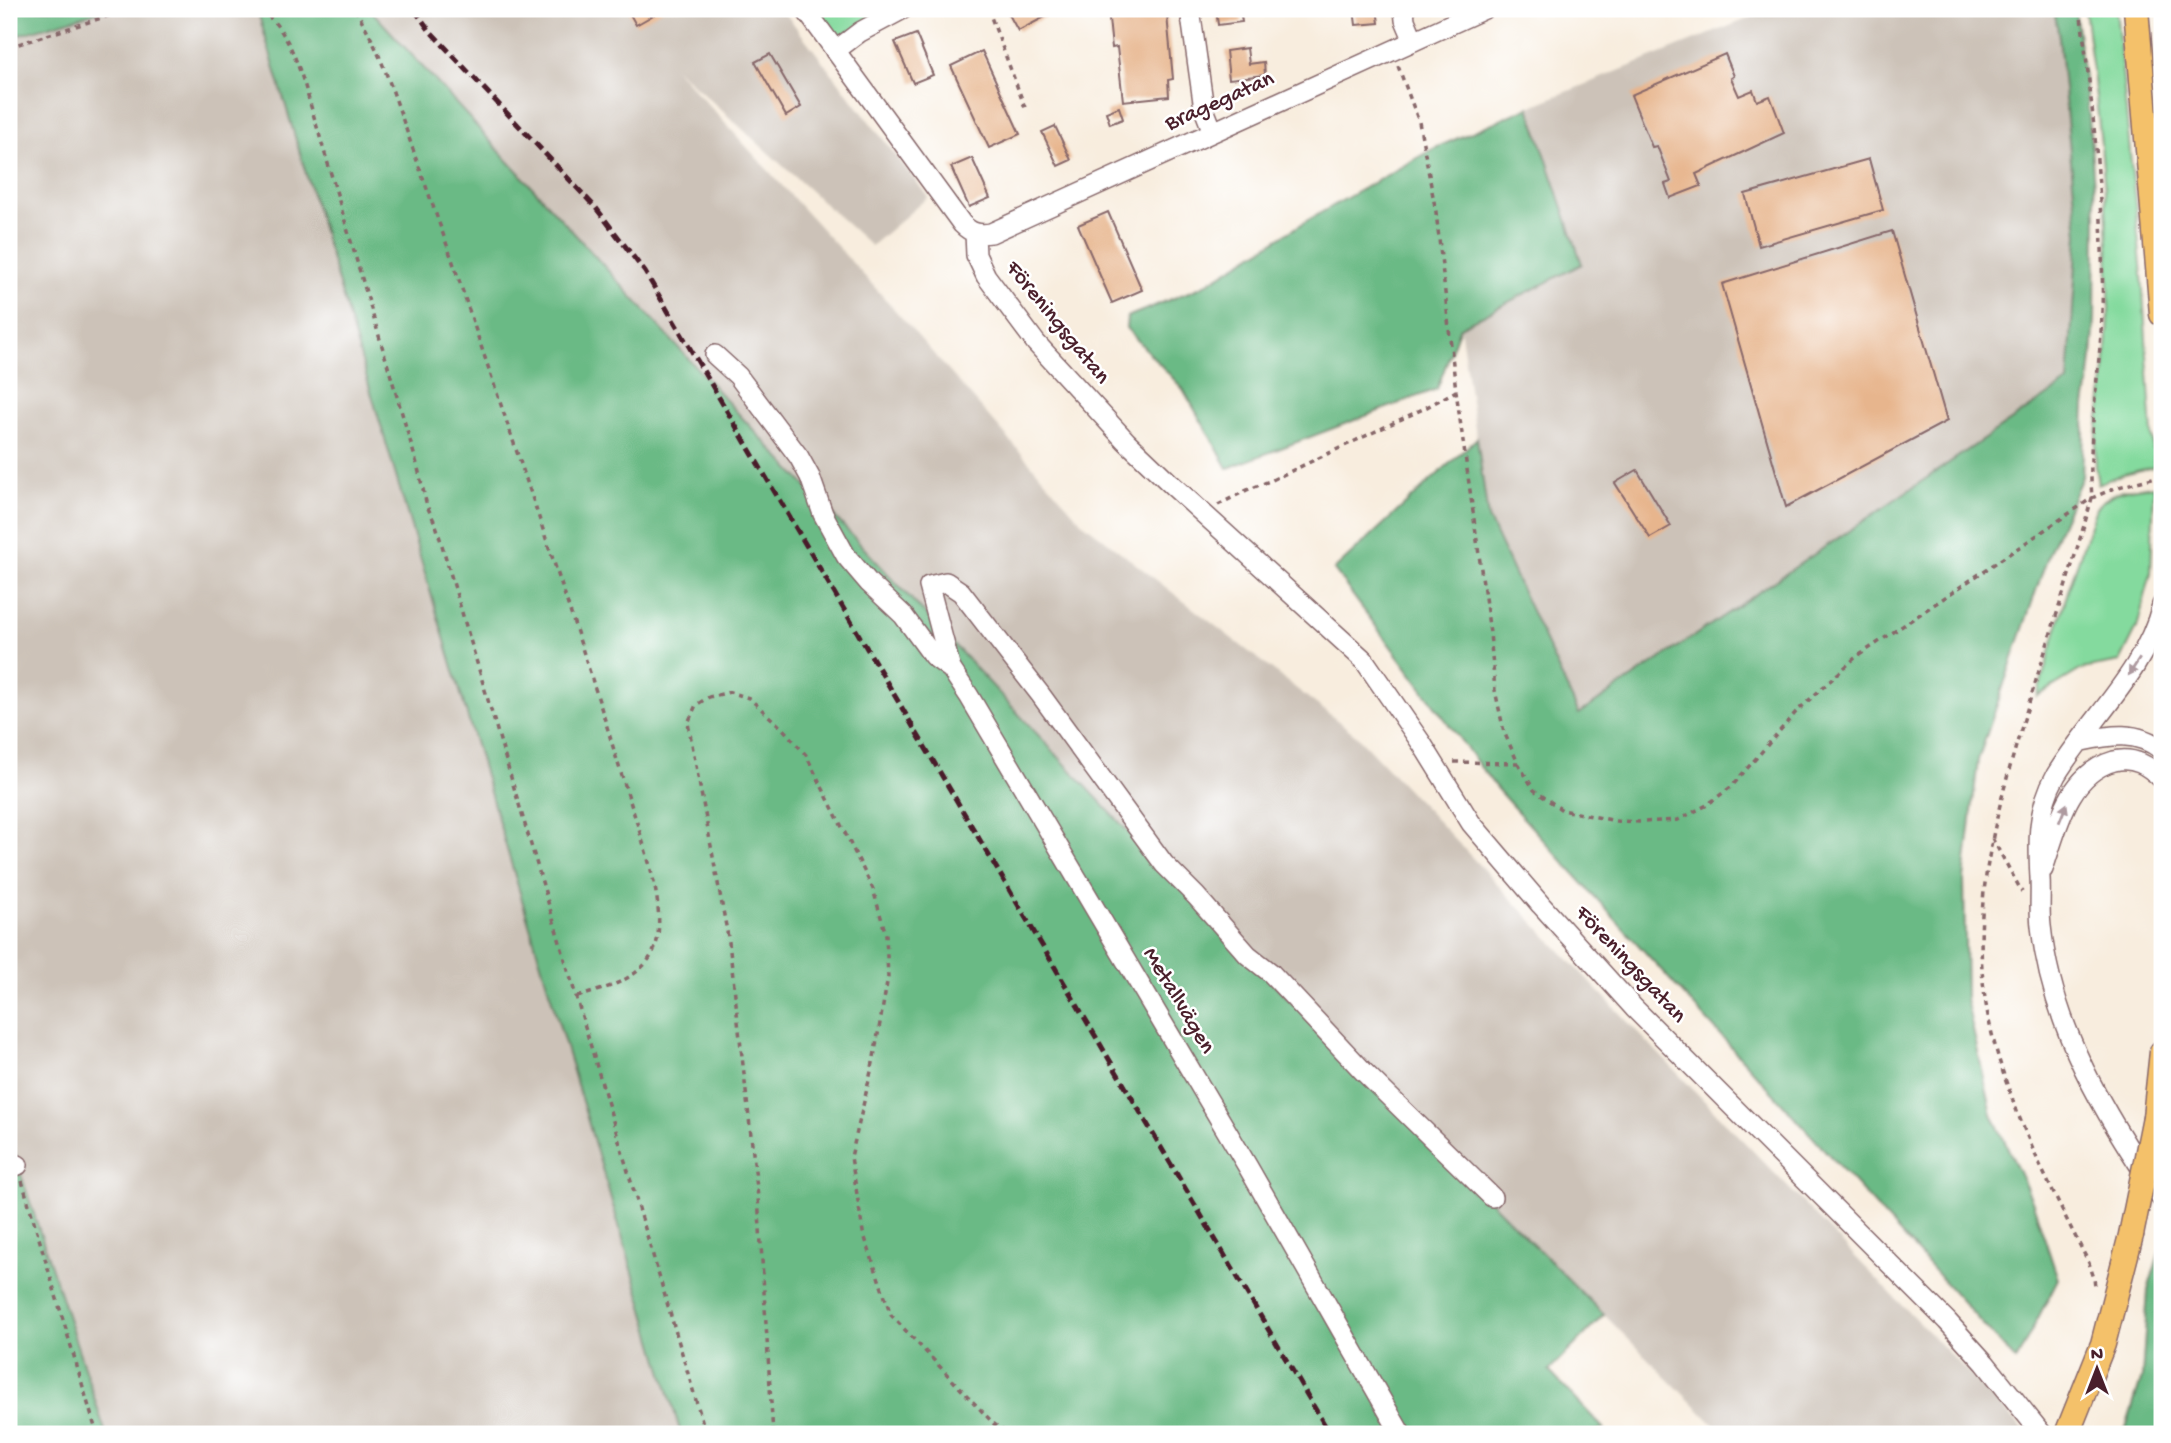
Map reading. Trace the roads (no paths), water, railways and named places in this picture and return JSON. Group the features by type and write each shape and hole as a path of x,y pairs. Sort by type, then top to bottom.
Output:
{"main road":[{"path":"2136,9 2162,314"},
{"path":"2067,1434 2103,1344 2131,1234 2155,1117 2162,1052"}],"street":[{"path":"805,9 962,224 975,233"},
{"path":"835,51 860,32 903,9"},
{"path":"1190,9 1204,108 1213,132"},
{"path":"1404,9 1405,20 1414,41"},
{"name":"Bragegatan","path":"975,233 991,233 1484,9"},
{"name":"Föreningsgatan","path":"975,233 976,255 986,276 1036,343 1126,441 1364,660 1471,823 1625,998 1947,1321 2042,1434"},
{"path":"715,355 738,376 799,457 810,477 823,514 846,556 869,583 903,615 933,656 951,669"},
{"name":"Metallvägen","path":"1401,1434 1241,1155 951,669 929,586 946,582 961,592 1040,694 1090,767 1164,864 1248,956 1271,973 1364,1072 1492,1196"},
{"path":"2162,606 2144,652 2057,774 2043,806 2038,837 2040,915 2044,947 2071,1044 2101,1104 2162,1199"},
{"path":"2081,741 2124,735 2144,739 2162,750"},
{"path":"2040,877 2067,803 2077,786 2096,768 2119,760 2136,761 2150,767 2162,779"}],"railway":[{"path":"414,9 430,31 596,208 645,272 1330,1434"}]}
